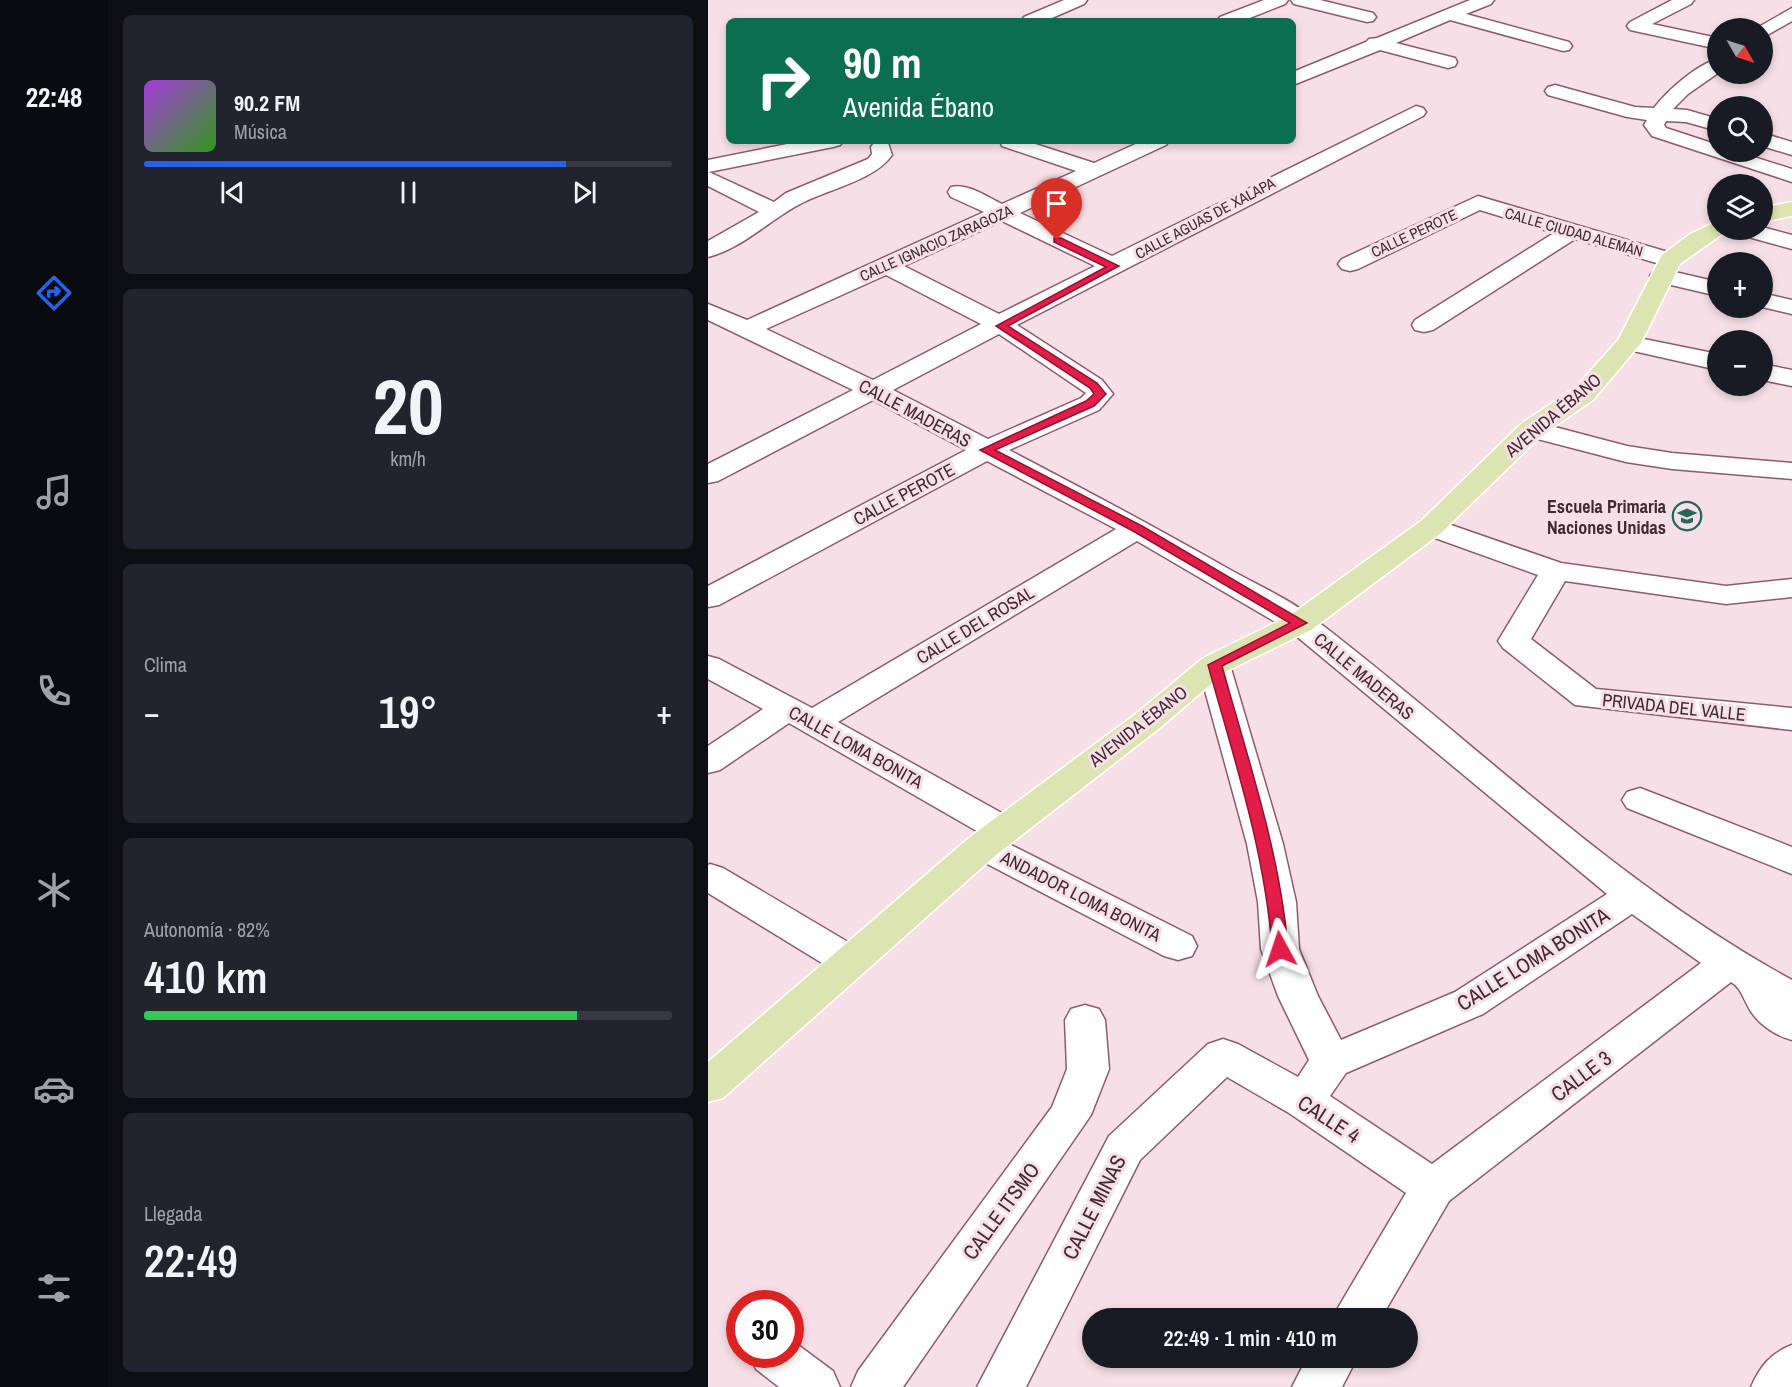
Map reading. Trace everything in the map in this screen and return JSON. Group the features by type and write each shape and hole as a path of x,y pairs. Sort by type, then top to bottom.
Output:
{"main road":[{"path":"1773,213 1792,209"},
{"name":"AVENIDA ÉBANO","path":"708,1086 993,838 1149,720 1214,665 1300,623 1431,527 1532,429 1584,394 1629,343 1666,268 1698,239 1707,234"}],"street":[{"path":"1037,18 1078,0"},
{"path":"1234,18 1279,0"},
{"path":"1300,0 1367,17"},
{"path":"1296,78 1485,0"},
{"path":"1685,0 1636,26 1707,42"},
{"path":"1773,26 1792,13"},
{"path":"1450,15 1563,46"},
{"path":"1376,43 1448,62"},
{"path":"1659,123 1680,90 1707,72"},
{"path":"1555,91 1634,114 1792,176"},
{"name":"CALLE AGUAS DE XALAPA","path":"708,476 1001,326 1257,190 1416,112"},
{"path":"1659,123 1687,116 1707,121"},
{"path":"1773,142 1792,148"},
{"path":"708,166 818,144"},
{"path":"708,250 794,198 875,163 882,155 875,144"},
{"path":"1015,144 1095,170"},
{"name":"CALLE IGNACIO ZARAGOZA","path":"745,330 1152,144"},
{"path":"708,178 774,211"},
{"path":"959,192 1114,266"},
{"name":"CALLE CIUDAD ALEMÁN","path":"1478,203 1571,232 1707,285"},
{"name":"CALLE PEROTE","path":"1350,264 1478,203"},
{"path":"1424,325 1571,232"},
{"path":"1773,237 1792,242"},
{"path":"885,266 1001,326"},
{"path":"1773,303 1792,307"},
{"name":"CALLE MADERAS","path":"708,311 874,390 1137,529 1300,623 1488,779 1634,895 1740,970 1792,998"},
{"name":"CALLE PEROTE","path":"708,598 986,450 1090,404 1100,394 1093,386 1001,326"},
{"path":"1629,343 1707,360"},
{"path":"1773,374 1792,378"},
{"path":"1532,429 1626,454 1672,461 1792,471"},
{"path":"1431,527 1556,572 1726,595 1792,588"},
{"name":"CALLE DEL ROSAL","path":"708,762 801,715 1137,529"},
{"name":"PRIVADA DEL VALLE","path":"1556,572 1514,641 1587,698 1792,719"},
{"path":"1214,665 1265,844 1276,902 1280,949 1298,996 1331,1062 1304,1101"},
{"name":"CALLE LOMA BONITA","path":"708,666 801,715 993,838"},
{"path":"1640,800 1792,861"},
{"name":"ANDADOR LOMA BONITA","path":"993,838 1178,946"},
{"path":"710,877 849,962"},
{"name":"CALLE LOMA BONITA","path":"1331,1062 1469,1003 1634,895"},
{"path":"1740,970 1767,1004 1792,1025"},
{"name":"CALLE 3","path":"1432,1188 1740,970"},
{"name":"CALLE ITSMO","path":"875,1387 1070,1115 1088,1069 1085,1020"},
{"name":"CALLE 4","path":"1223,1055 1304,1101 1432,1188"},
{"name":"CALLE MINAS","path":"1001,1387 1124,1148 1223,1055"},
{"path":"1362,1308 1432,1188"},
{"path":"1775,1387 1792,1367"},
{"path":"791,1368 816,1387"},
{"path":"1316,1387 1328,1368"}],"place":[{"name":"Escuela Primaria Naciones Unidas","path":"1687,516"}],"route":[{"path":"1057,240 1114,266 1001,326 1093,386 1100,394 1090,404 986,450 1137,529 1300,623 1214,665 1265,844 1276,902 1280,949"}]}
